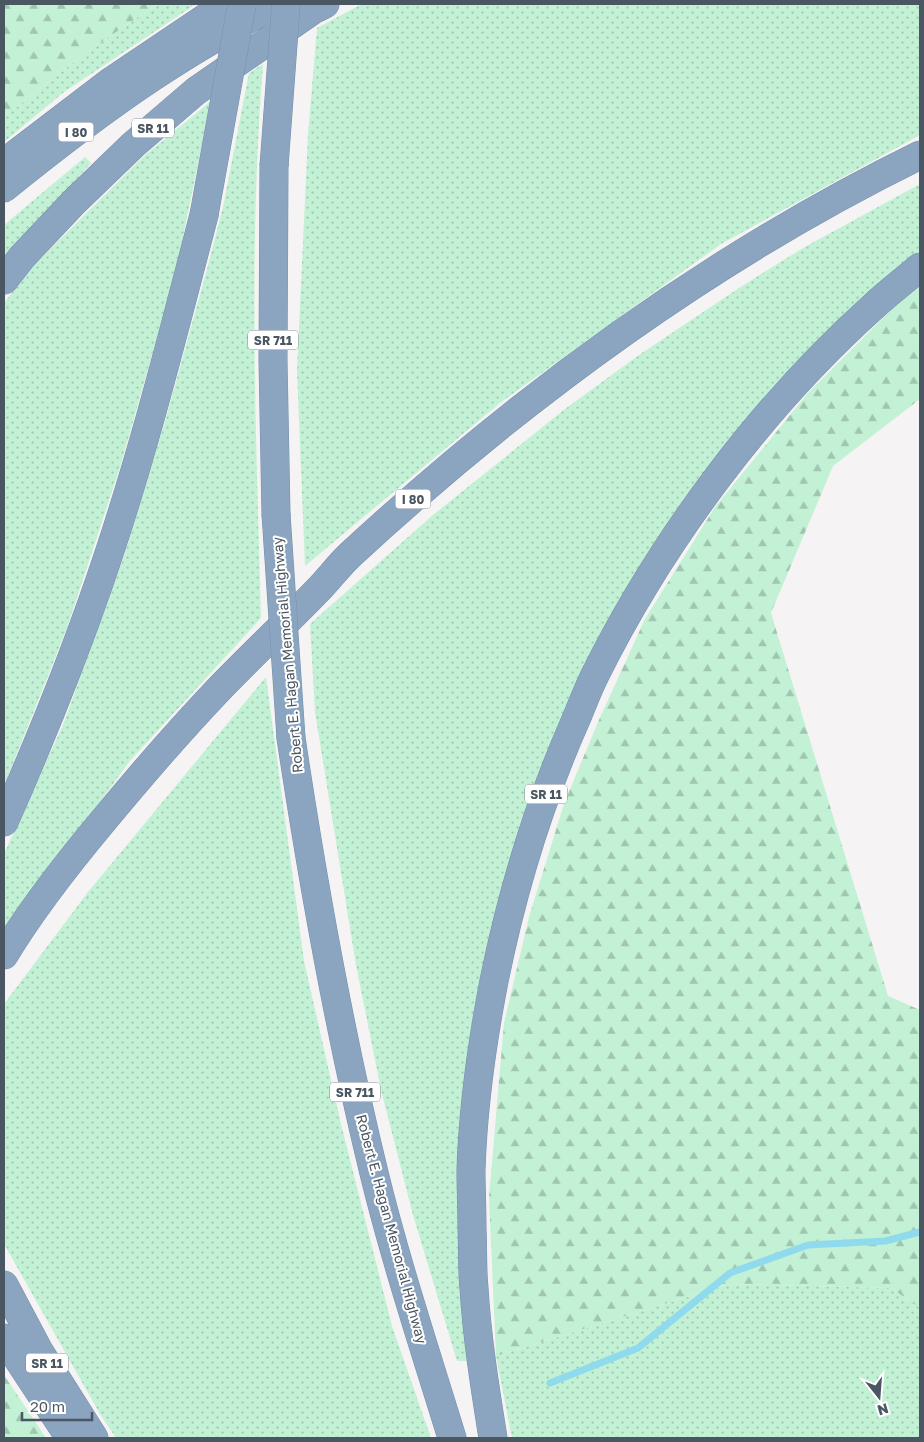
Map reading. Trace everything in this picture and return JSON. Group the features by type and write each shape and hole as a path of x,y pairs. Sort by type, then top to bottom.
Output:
{"highway":[{"path":"4,163 110,82 226,4"},
{"path":"4,822 67,671 99,582 155,402 204,215 242,4"},
{"name":"I 80","path":"4,188 47,153 151,78 217,36 276,4"},
{"name":"Robert E. Hagan Memorial Highway","path":"286,4 274,166 273,361 276,514 291,738 319,910 353,1083 374,1174 401,1272 452,1438"},
{"name":"SR 11","path":"4,280 22,257 74,202 133,145 196,91 313,10 325,4"},
{"name":"I 80","path":"4,955 26,919 79,849 194,716 317,591 347,557 427,486 498,426 558,380 651,314 800,218 920,155"},
{"name":"SR 11","path":"492,1438 474,1287 471,1170 476,1091 485,1026 505,929 522,863 539,812 560,755 594,676 642,590 707,490 779,402 817,361 875,304 920,267"},
{"name":"SR 11","path":"4,1285 39,1351 94,1438"},
{"path":"4,1338 70,1438"}],"green space":[{"path":"4,4 157,4 84,54 4,117"},
{"path":"157,4 196,4 64,92 4,142 4,117 84,54"},
{"path":"362,4 920,4 920,135 721,244 500,403 305,566 297,371 308,135 317,28"},
{"path":"263,64 258,133 254,272 255,411 261,618 129,762 4,934 4,854 63,725 124,556 166,418 206,273 223,207 249,73"},
{"path":"211,101 175,275 120,467 67,628 4,786 4,303 30,269 143,157"},
{"path":"85,157 91,163 4,261 4,225"},
{"path":"920,184 920,250 856,306 774,386 706,472 518,836 461,1275 467,1361 457,1361 413,1215 381,1090 356,965 315,712 310,624 433,515 565,409 639,355 742,286 803,248"},
{"path":"920,287 920,399 833,466 771,613 888,996 920,1010 920,1308 891,1288 729,1284 496,1356 489,1197 504,1023 529,917 564,804 598,722 645,619 715,507 808,393 901,300"},
{"path":"266,677 304,961 341,1124 392,1326 431,1438 116,1438 100,1414 4,1244 4,1004 88,892"},
{"path":"729,1284 891,1288 920,1308 920,1438 512,1438 496,1356"},
{"path":"4,1375 46,1438 4,1438"}],"waterway":[{"path":"550,1383 638,1348 730,1273 808,1245 885,1241 920,1232"}]}
